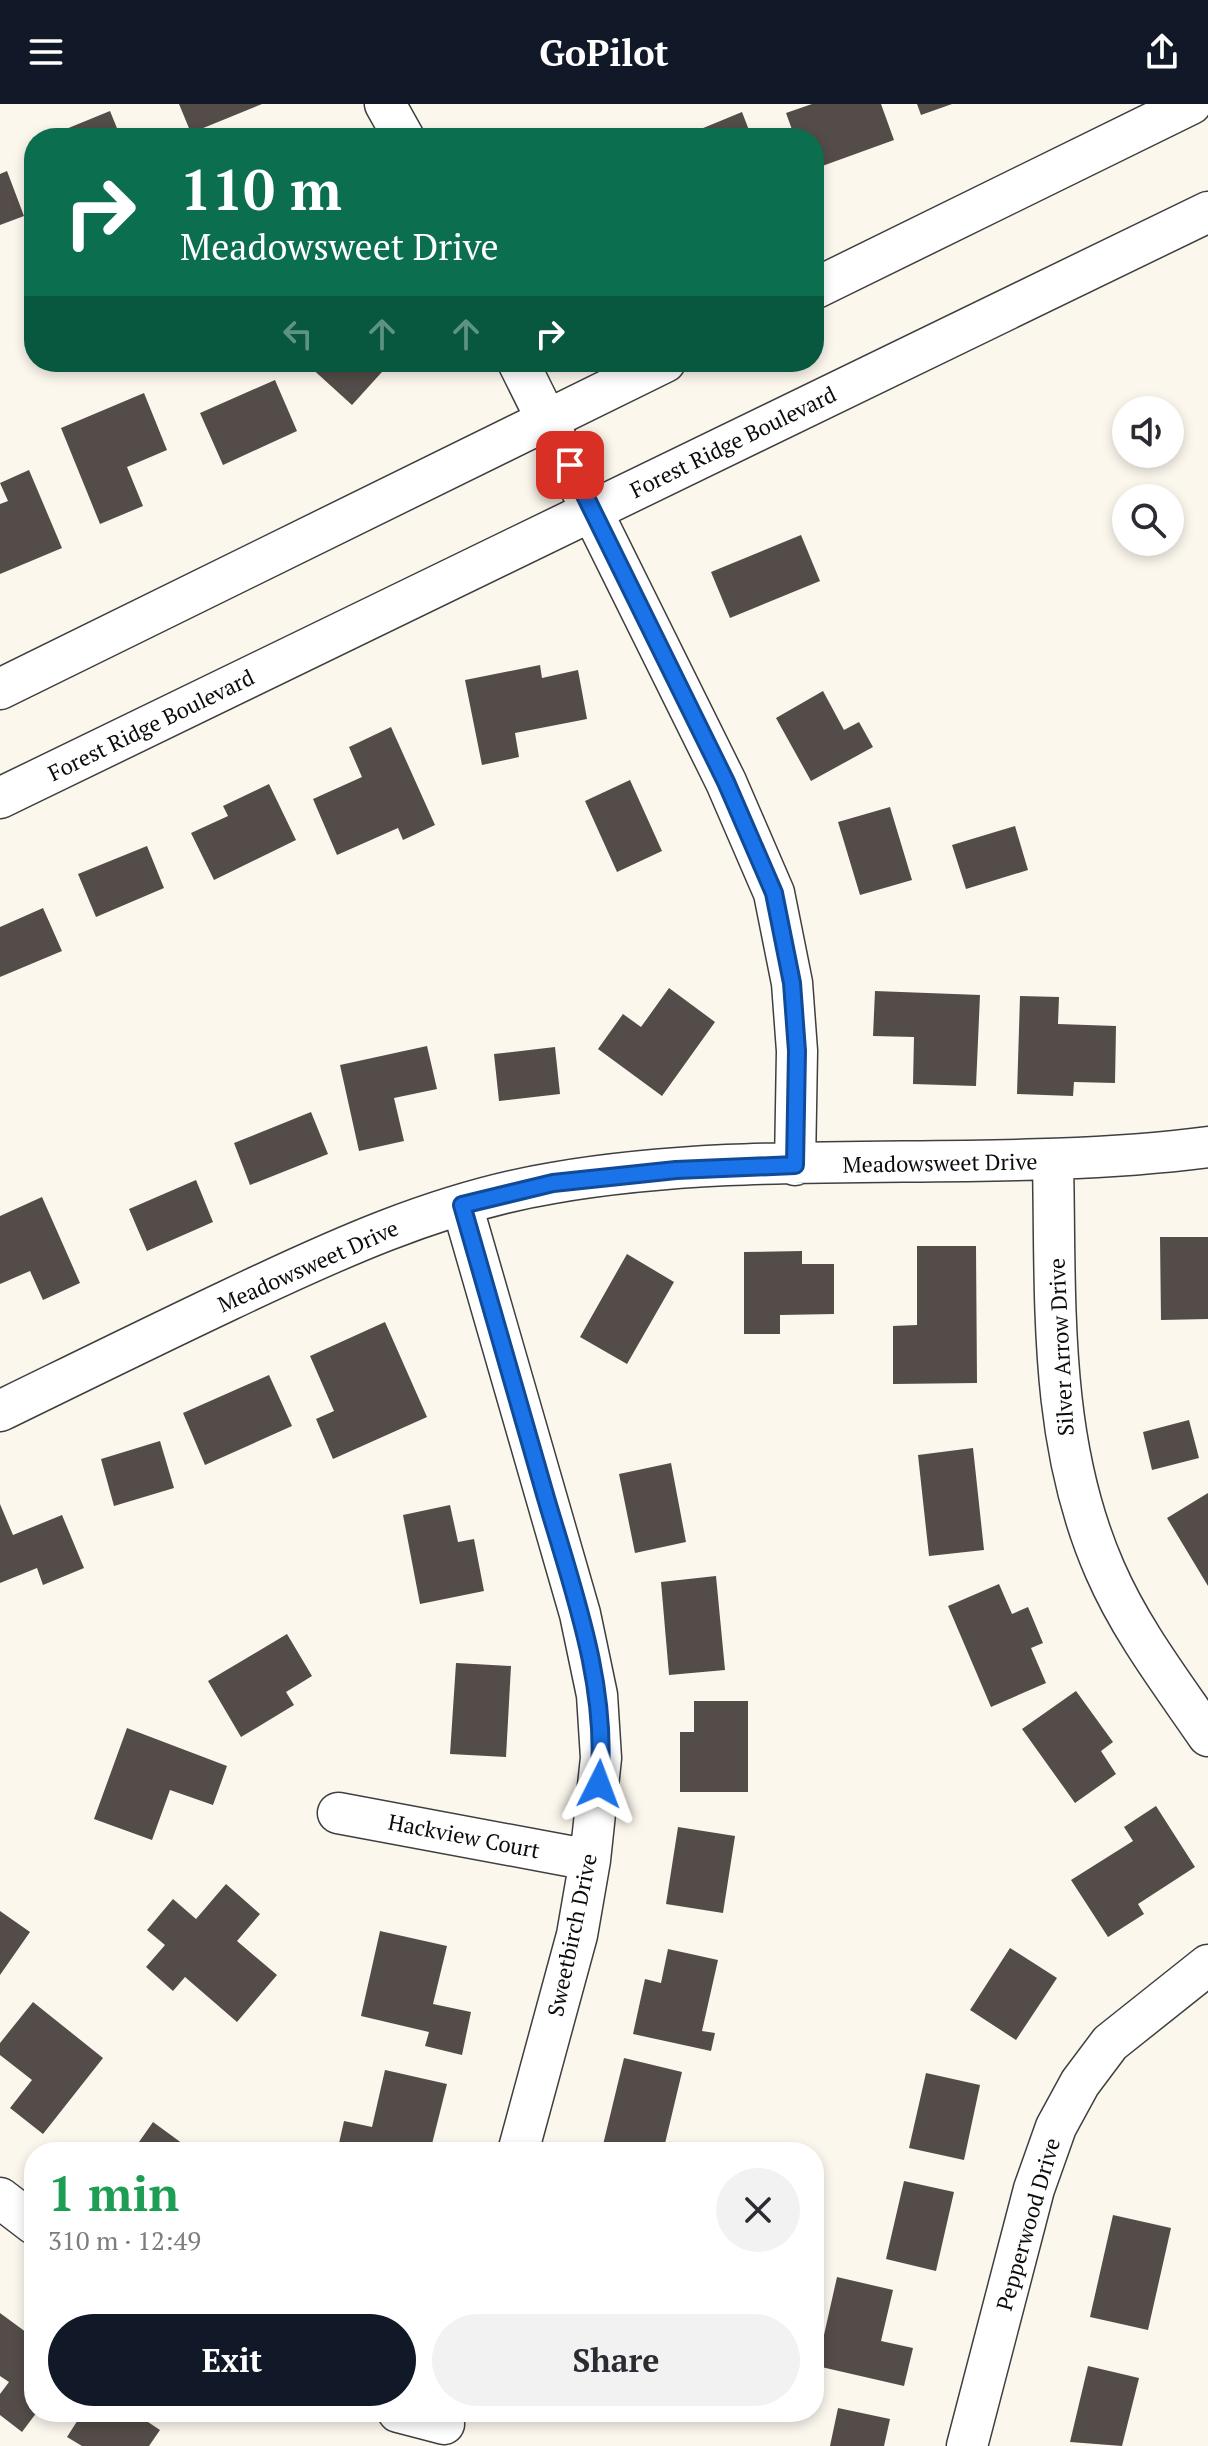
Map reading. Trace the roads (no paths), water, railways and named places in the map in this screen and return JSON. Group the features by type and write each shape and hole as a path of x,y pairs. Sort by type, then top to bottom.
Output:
{"street":[{"path":"385,104 398,128"},
{"path":"824,284 1191,104"},
{"name":"Forest Ridge Boulevard","path":"0,798 1208,212"},
{"path":"523,372 726,782 774,893 792,983 797,1051 795,1165"},
{"path":"0,689 644,372"},
{"name":"Meadowsweet Drive","path":"0,1411 329,1252 462,1205 553,1183 676,1170 795,1165 1053,1162 1208,1147"},
{"name":"Silver Arrow Drive","path":"1053,1162 1058,1388 1068,1456 1079,1500 1105,1572 1140,1637 1208,1736"},
{"name":"Sweetbirch Drive","path":"462,1205 580,1614 597,1695 601,1758 590,1860 577,1935 521,2142"},
{"name":"Hackview Court","path":"338,1813 590,1860"},
{"name":"Pepperwood Drive","path":"967,2446 1034,2189 1056,2127 1080,2083 1110,2043 1208,1965"},
{"path":"0,2198 24,2216"}]}
